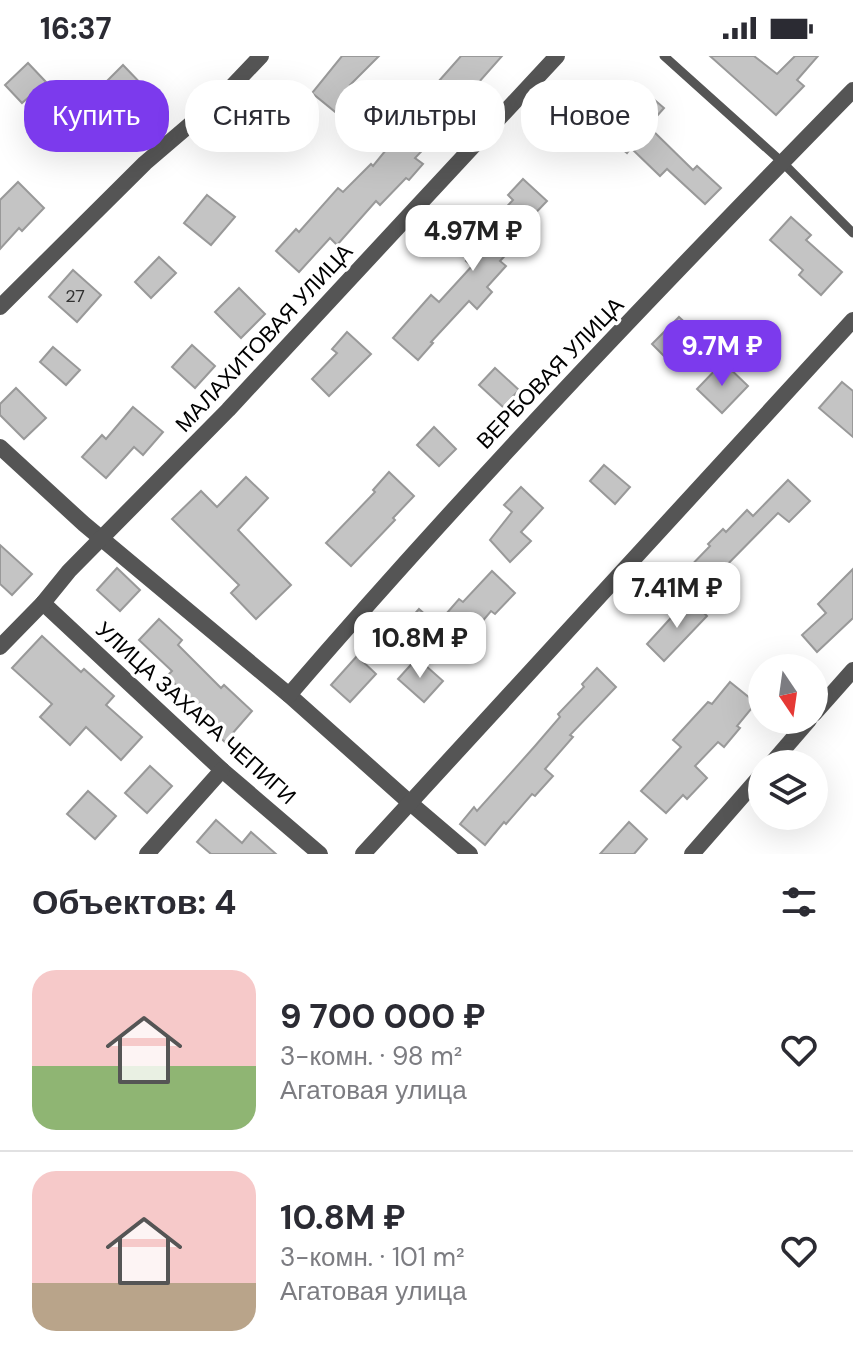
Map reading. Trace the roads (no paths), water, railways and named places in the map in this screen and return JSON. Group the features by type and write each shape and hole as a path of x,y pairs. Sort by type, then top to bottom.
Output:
{"street":[{"path":"0,307 145,163 221,98 261,56"},
{"name":"МАЛАХИТОВАЯ УЛИЦА","path":"0,647 69,571 228,410 557,56"},
{"name":"ВЕРБОВАЯ УЛИЦА","path":"289,695 382,586 500,457 853,90"},
{"path":"363,854 853,320"},
{"path":"0,447 102,539 289,695 470,854"},
{"name":"УЛИЦА ЗАХАРА ЧЕПИГИ","path":"43,603 222,770 320,854"},
{"path":"828,698 853,670"},
{"path":"783,750 797,734"},
{"path":"147,854 222,770"},
{"path":"692,854 748,790"}],"lane":[{"path":"664,56 782,162 853,233"}]}
